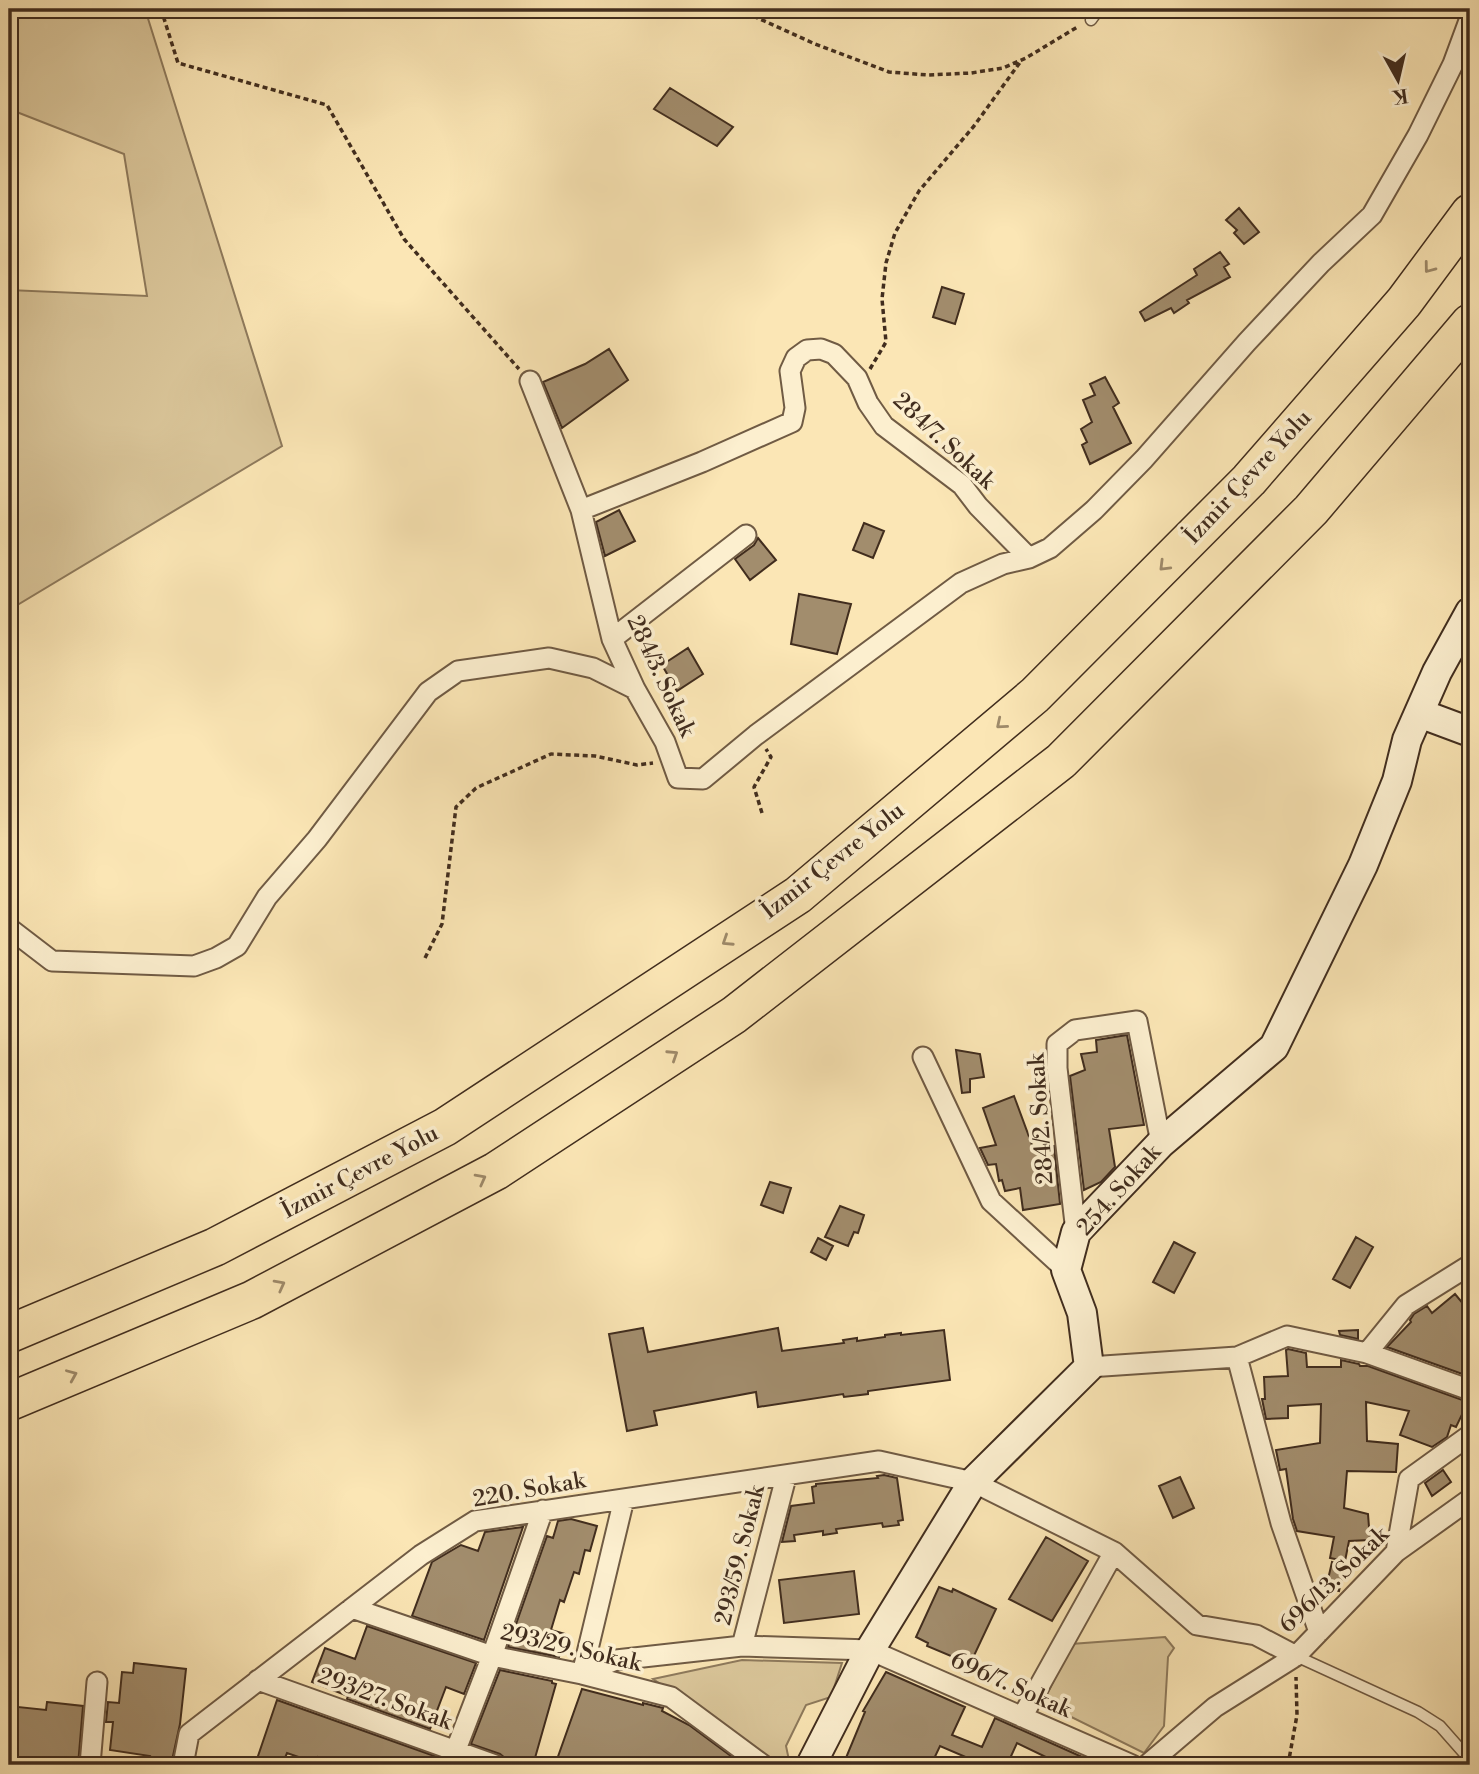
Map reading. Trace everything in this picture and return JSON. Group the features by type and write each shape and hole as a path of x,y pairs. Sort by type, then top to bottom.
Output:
{"highway":[{"name":"İzmir Çevre Yolu","path":"9,1334 215,1247 445,1127 798,895 1035,695 1249,480 1404,302 1470,213"},
{"path":"9,1402 252,1300 496,1171 734,1015 1061,761 1311,510 1470,323"}],"street":[{"path":"755,735 961,583 1003,564 1029,558 1050,548 1094,510 1144,459 1312,273 1372,215 1418,135 1453,64 1470,18"},
{"name":"284/7. Sokak","path":"582,510 702,463 792,422 795,408 790,371 796,358 807,350 821,349 834,354 857,378 868,403 884,426 962,485 978,506 1029,558"},
{"name":"284/3. Sokak","path":"530,381 582,510 612,639 635,689 665,742 678,778 703,779 755,735"},
{"path":"612,639 746,535"},
{"name":"254. Sokak","path":"1066,1270 1076,1232 1161,1143 1274,1047 1363,865 1397,782 1407,740 1437,672 1468,620"},
{"path":"9,928 52,961 194,966 216,958 237,946 267,897 317,839 428,692 457,671 549,658 593,668 635,689"},
{"path":"1419,713 1470,732"},
{"name":"284/2. Sokak","path":"1076,1232 1057,1068 1057,1044 1075,1030 1137,1021 1161,1143"},
{"path":"923,1056 991,1201 1066,1270 1083,1313 1089,1367"},
{"path":"1367,1353 1406,1306 1470,1265"},
{"path":"811,1765 870,1650 973,1482 1089,1367 1237,1357 1287,1336 1367,1353 1470,1390"},
{"path":"1237,1357 1280,1523 1319,1632"},
{"path":"1396,1552 1409,1479 1470,1434"},
{"name":"220. Sokak","path":"183,1765 189,1734 421,1555 475,1521 786,1477 879,1461 973,1482"},
{"name":"293/59. Sokak","path":"742,1646 786,1477"},
{"name":"696/13. Sokak","path":"973,1482 1114,1552 1197,1625 1256,1636 1296,1656 1396,1552 1470,1499"},
{"path":"582,1674 624,1499"},
{"path":"452,1758 492,1656 543,1510"},
{"path":"1022,1717 1114,1552"},
{"name":"293/29. Sokak","path":"352,1608 492,1656 582,1674 671,1697 763,1765"},
{"path":"582,1674 616,1660 742,1646 870,1650"},
{"name":"696/7. Sokak","path":"870,1650 1132,1765"},
{"path":"1147,1765 1215,1707 1296,1656"},
{"name":"293/27. Sokak","path":"258,1680 452,1758 495,1765"},
{"path":"90,1765 97,1682"}],"lane":[{"path":"1091,20 1098,9"},
{"path":"1296,1656 1418,1712 1440,1726 1470,1760"}],"path":[{"path":"160,9 178,63 327,105 404,239 530,381"},
{"path":"738,9 815,44 888,72 928,75 1003,68 1091,20"},
{"path":"857,378 871,368 886,342 882,299 886,263 895,233 919,191 974,126 1023,59"},
{"path":"755,735 771,757 754,787 762,813"},
{"path":"425,958 442,924 456,807 476,788 551,754 595,756 637,765 672,761"},
{"path":"1287,1765 1297,1715 1296,1656"}],"shaded area":[{"path":"9,9 145,9 282,446 9,610 9,290 147,296 124,154 9,109"},
{"path":"1165,1637 1174,1648 1168,1657 1164,1726 1144,1753 1043,1703 1071,1644"},
{"path":"742,1660 842,1663 831,1697 806,1705 786,1746 790,1765 780,1765 653,1679"}],"building":[{"path":"670,88 733,127 717,146 654,109"},
{"path":"1239,208 1259,232 1244,244 1234,233 1237,230 1226,220"},
{"path":"1220,252 1229,264 1224,267 1230,277 1187,300 1189,303 1174,313 1171,308 1145,321 1140,312 1197,275 1194,269"},
{"path":"942,287 964,294 955,324 933,317"},
{"path":"609,349 628,380 562,428 543,382 585,364"},
{"path":"1105,377 1119,403 1113,407 1131,443 1090,464 1082,445 1087,442 1081,429 1092,422 1083,400 1095,395 1090,384"},
{"path":"619,510 635,541 605,556 596,522"},
{"path":"864,523 884,531 873,558 853,550"},
{"path":"758,538 776,560 750,580 735,559 754,545"},
{"path":"799,594 851,604 837,654 791,644"},
{"path":"688,648 703,674 677,691 662,665"},
{"path":"1127,1035 1144,1125 1109,1129 1115,1167 1101,1182 1084,1190 1070,1076 1085,1070 1081,1054 1097,1052 1096,1040"},
{"path":"956,1050 980,1054 984,1077 970,1079 970,1092 962,1093"},
{"path":"1014,1096 1034,1150 1054,1146 1060,1204 1023,1210 1020,1188 1005,1191 1002,1180 999,1181 996,1164 988,1165 980,1148 996,1145 983,1108"},
{"path":"770,1182 791,1188 783,1213 761,1205"},
{"path":"840,1206 864,1215 858,1233 854,1232 848,1246 825,1237"},
{"path":"1356,1237 1373,1247 1350,1288 1333,1279"},
{"path":"818,1238 833,1246 826,1260 811,1252"},
{"path":"1174,1242 1195,1253 1174,1293 1153,1282"},
{"path":"1455,1294 1470,1312 1468,1376 1387,1347 1411,1322 1414,1314 1427,1306 1432,1313"},
{"path":"643,1328 648,1352 778,1328 782,1351 844,1343 843,1340 857,1338 857,1341 885,1335 944,1330 950,1380 868,1391 868,1394 844,1397 843,1394 758,1407 756,1392 654,1411 657,1425 627,1431 609,1334"},
{"path":"1358,1330 1358,1339 1340,1335 1339,1331"},
{"path":"1288,1349 1306,1353 1307,1367 1341,1367 1341,1360 1368,1366 1468,1402 1456,1427 1451,1425 1447,1437 1432,1447 1400,1435 1409,1411 1366,1402 1367,1441 1398,1444 1396,1472 1347,1471 1344,1508 1368,1514 1370,1540 1349,1541 1345,1561 1330,1558 1334,1537 1297,1531 1286,1469 1280,1470 1276,1450 1320,1443 1321,1404 1288,1406 1288,1418 1266,1419 1262,1399 1265,1399 1264,1377 1288,1376"},
{"path":"1443,1470 1451,1482 1432,1496 1425,1483"},
{"path":"877,1476 897,1478 903,1520 898,1521 899,1525 883,1527 882,1523 836,1529 837,1533 823,1535 823,1531 794,1535 795,1541 782,1542 791,1506 814,1503 812,1487 816,1484 878,1478"},
{"path":"1180,1477 1194,1508 1173,1518 1159,1486"},
{"path":"571,1519 597,1526 590,1551 585,1550 579,1574 574,1572 564,1602 560,1600 551,1630 565,1634 559,1657 508,1647 547,1536 553,1538 558,1521"},
{"path":"523,1527 484,1640 412,1616 432,1562 461,1545 478,1551 485,1532"},
{"path":"1046,1537 1088,1561 1052,1621 1009,1599"},
{"path":"1332,1562 1345,1566 1339,1591 1326,1588"},
{"path":"854,1571 859,1614 784,1623 779,1580"},
{"path":"939,1587 952,1592 953,1589 996,1609 971,1662 927,1646 928,1643 916,1637"},
{"path":"367,1626 476,1663 464,1694 446,1687 430,1729 347,1699 348,1696 312,1682 325,1648 355,1659"},
{"path":"134,1663 186,1669 180,1724 171,1765 148,1765 150,1756 110,1750 113,1722 106,1722 108,1702 119,1703 122,1672 133,1673"},
{"path":"500,1670 556,1684 533,1765 507,1765 500,1754 471,1744"},
{"path":"886,1672 965,1707 952,1735 982,1747 995,1718 1100,1765 1045,1765 1048,1758 1017,1743 1007,1765 964,1765 968,1758 940,1746 931,1765 843,1765 865,1712 863,1711"},
{"path":"582,1689 663,1708 662,1711 689,1725 743,1765 555,1765"},
{"path":"277,1700 440,1758 438,1765 346,1765 318,1757 316,1763 287,1753 282,1765 255,1765"},
{"path":"47,1702 83,1706 78,1765 9,1765 9,1706 46,1710"}]}
